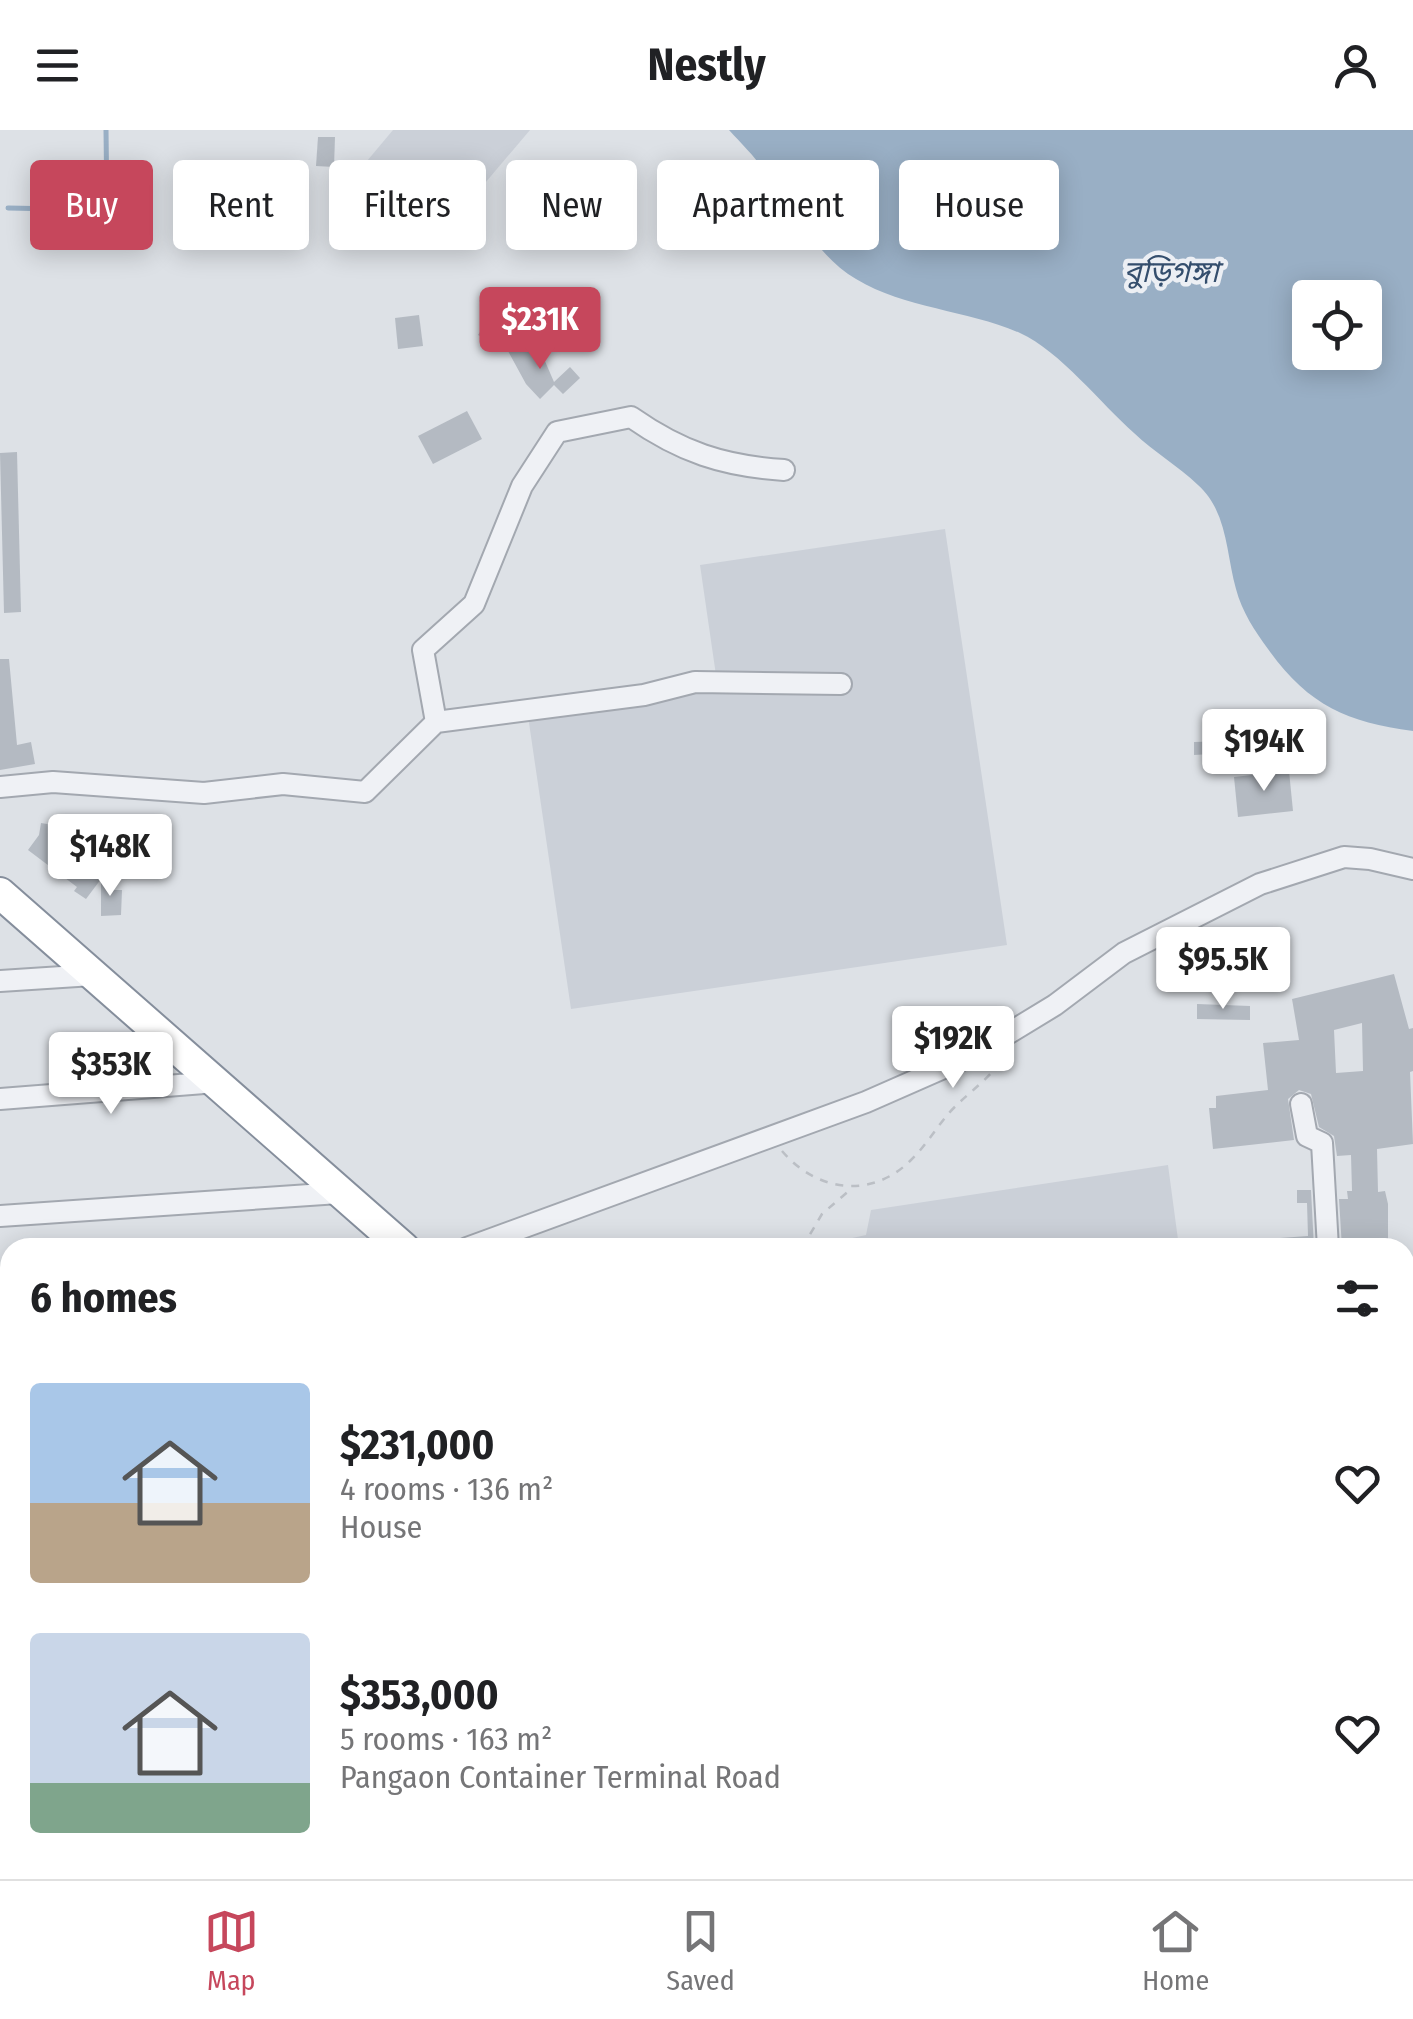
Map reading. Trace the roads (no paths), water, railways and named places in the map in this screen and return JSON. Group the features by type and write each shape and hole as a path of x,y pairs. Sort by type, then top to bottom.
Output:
{"highway":[{"path":"0,893 392,1238"}],"street":[{"path":"436,722 423,650 474,604 522,486 557,432 631,417 662,439 704,457 742,467 784,470"},
{"path":"0,787 53,782 204,793 283,784 365,792 436,722 644,695 695,682 841,684"},
{"path":"494,1238 866,1102 973,1055 1055,1004 1124,953 1260,884 1344,857 1370,858 1413,869"},
{"path":"0,982 93,975"},
{"path":"0,1099 217,1082"},
{"path":"1301,1104 1308,1136 1322,1143 1327,1238"},
{"path":"0,1216 339,1193"}],"water":[{"name":"বুড়িগঙ্গা","path":"729,130 1413,130 1413,731 1348,716 1298,684 1268,649 1245,613 1221,521 1208,496 1134,433 1050,352 1000,325 875,289 828,257 822,250 879,250 879,160 756,160"}],"waterway":[{"path":"8,208 107,210 106,130"}]}
